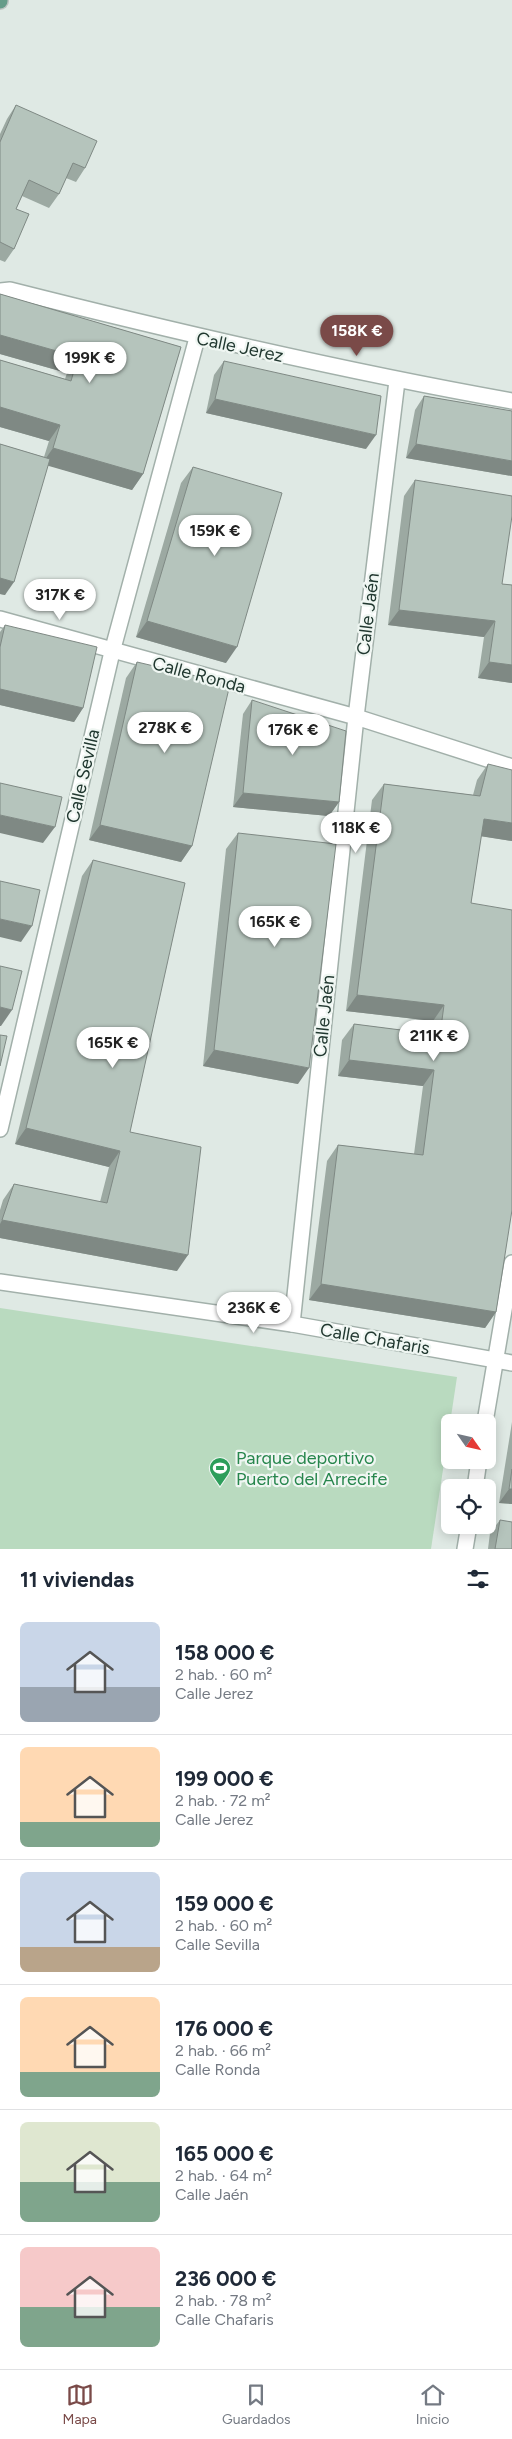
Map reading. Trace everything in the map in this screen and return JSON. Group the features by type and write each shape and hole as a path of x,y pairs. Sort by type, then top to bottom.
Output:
{"street":[{"name":"Calle Jerez","path":"0,291 10,290 197,338 397,381 512,402"},
{"name":"Calle Sevilla","path":"0,1128 112,652 197,338"},
{"name":"Calle Jaén","path":"292,1324 356,717 397,381"},
{"name":"Calle Ronda","path":"0,619 112,652 356,717 512,767"},
{"path":"486,1414 512,1263"},
{"name":"Calle Chafaris","path":"0,1282 292,1324 512,1362"},
{"path":"466,1549 468,1534"}],"green space":[{"name":"Parque deportivo Puerto del Arrecife","path":"0,1308 457,1377 451,1414 441,1414 441,1469 443,1469 431,1549 0,1549"}],"building":[{"path":"16,105 97,141 85,168 73,163 59,194 29,180 16,209 29,214 14,249 0,242 0,142"},
{"path":"0,294 181,347 143,474 53,448 60,425 0,407 0,360 71,381 78,357 0,335"},
{"path":"224,361 381,396 376,435 215,399"},
{"path":"424,396 512,411 512,461 416,444"},
{"path":"0,444 50,459 14,582 0,578"},
{"path":"193,467 282,493 237,647 147,621"},
{"path":"415,480 512,496 512,516 502,584 512,585 512,665 489,662 495,621 399,610"},
{"path":"5,625 97,647 83,708 0,689 0,647"},
{"path":"137,662 230,684 192,846 100,825"},
{"path":"252,700 346,731 339,802 243,793"},
{"path":"488,764 512,770 512,823 484,819 471,903 512,910 512,1210 496,1312 321,1284 338,1145 423,1155 434,1070 349,1060 354,1024 440,1035 444,1005 357,995 384,784 480,796"},
{"path":"0,783 62,797 55,827 0,815"},
{"path":"238,833 336,844 309,1068 214,1050"},
{"path":"93,860 185,883 130,1132 201,1147 188,1255 2,1220 14,1184 107,1203 120,1151 26,1128"},
{"path":"0,881 40,890 32,926 0,919"},
{"path":"0,966 22,971 12,1010 0,1007"},
{"path":"0,1035 7,1036 0,1066"},
{"path":"512,1469 512,1489 509,1489"},
{"path":"500,1520 512,1522 512,1549 495,1549"}],"place":[{"name":"Parque deportivo Puerto del Arrecife","path":"220,1487"}]}
